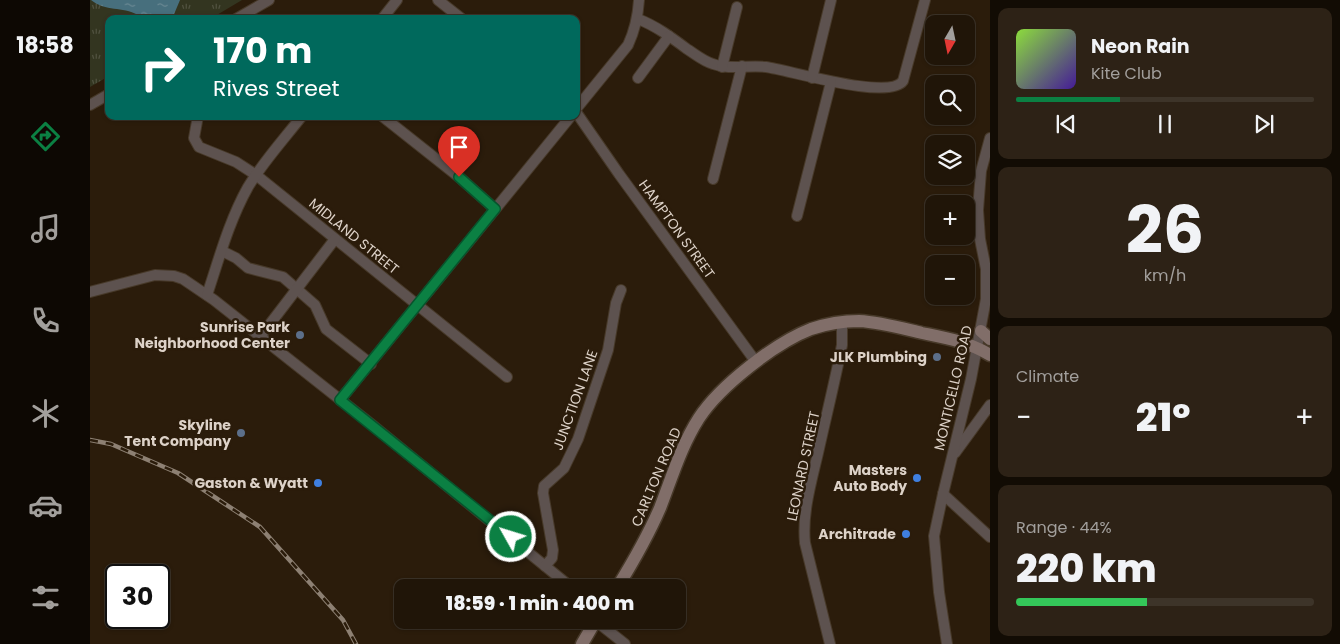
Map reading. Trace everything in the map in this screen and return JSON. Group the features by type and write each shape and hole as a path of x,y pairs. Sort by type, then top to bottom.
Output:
{"main road":[{"name":"CARLTON ROAD","path":"622,579 651,527 680,454 700,417 722,390 756,362 796,336 826,325 859,321 878,323 954,340 978,348 990,355"},
{"path":"582,644 591,629"}],"street":[{"path":"243,15 269,0"},
{"path":"385,15 397,0"},
{"path":"438,0 457,15"},
{"path":"580,106 628,45 638,19 639,0"},
{"path":"812,78 831,0"},
{"path":"638,19 669,36 703,60 722,67 767,67 831,82 884,87 897,86 903,80 925,0"},
{"path":"722,67 737,7"},
{"path":"638,78 669,36"},
{"path":"713,179 742,66"},
{"path":"797,216 831,82"},
{"path":"90,105 105,96"},
{"name":"HAMPTON STREET","path":"580,117 619,174 756,362"},
{"name":"MIDLAND STREET","path":"197,120 194,138 199,146 236,162 256,176 507,377"},
{"path":"207,296 237,208 256,176 299,120"},
{"path":"387,120 459,177 495,209"},
{"path":"340,400 568,120"},
{"name":"MONTICELLO ROAD","path":"947,644 934,548 936,522 978,348 985,335 987,284 980,239 978,190 990,138"},
{"path":"260,337 336,239"},
{"path":"222,251 236,258 248,268 282,278 315,305 326,329 371,364"},
{"path":"90,292 155,275 165,274 183,279 340,400 561,579"},
{"name":"JUNCTION LANE","path":"545,566 552,558 553,550 543,493 544,486 564,468 578,439 608,350 616,302 620,290"},
{"name":"LEONARD STREET","path":"830,644 803,530 806,506 842,345 842,322"},
{"path":"952,458 990,405"},
{"path":"943,494 990,537"},
{"path":"607,629 625,644"}],"green space":[{"path":"90,0 242,0 217,15 105,15 105,78 90,87"}],"water":[{"path":"91,0 180,0 174,15 138,15 97,4"}],"railway":[{"path":"90,440 111,444 178,473 260,527 343,620 356,644"}],"place":[{"name":"Sunrise Park Neighborhood Center","path":"300,335"},
{"name":"JLK Plumbing","path":"937,357"},
{"name":"Skyline Tent Company","path":"241,433"},
{"name":"Masters Auto Body","path":"917,478"},
{"name":"Gaston & Wyatt","path":"318,483"},
{"name":"Architrade","path":"906,534"}],"route":[{"path":"459,177 495,209 340,400 511,537"}]}
